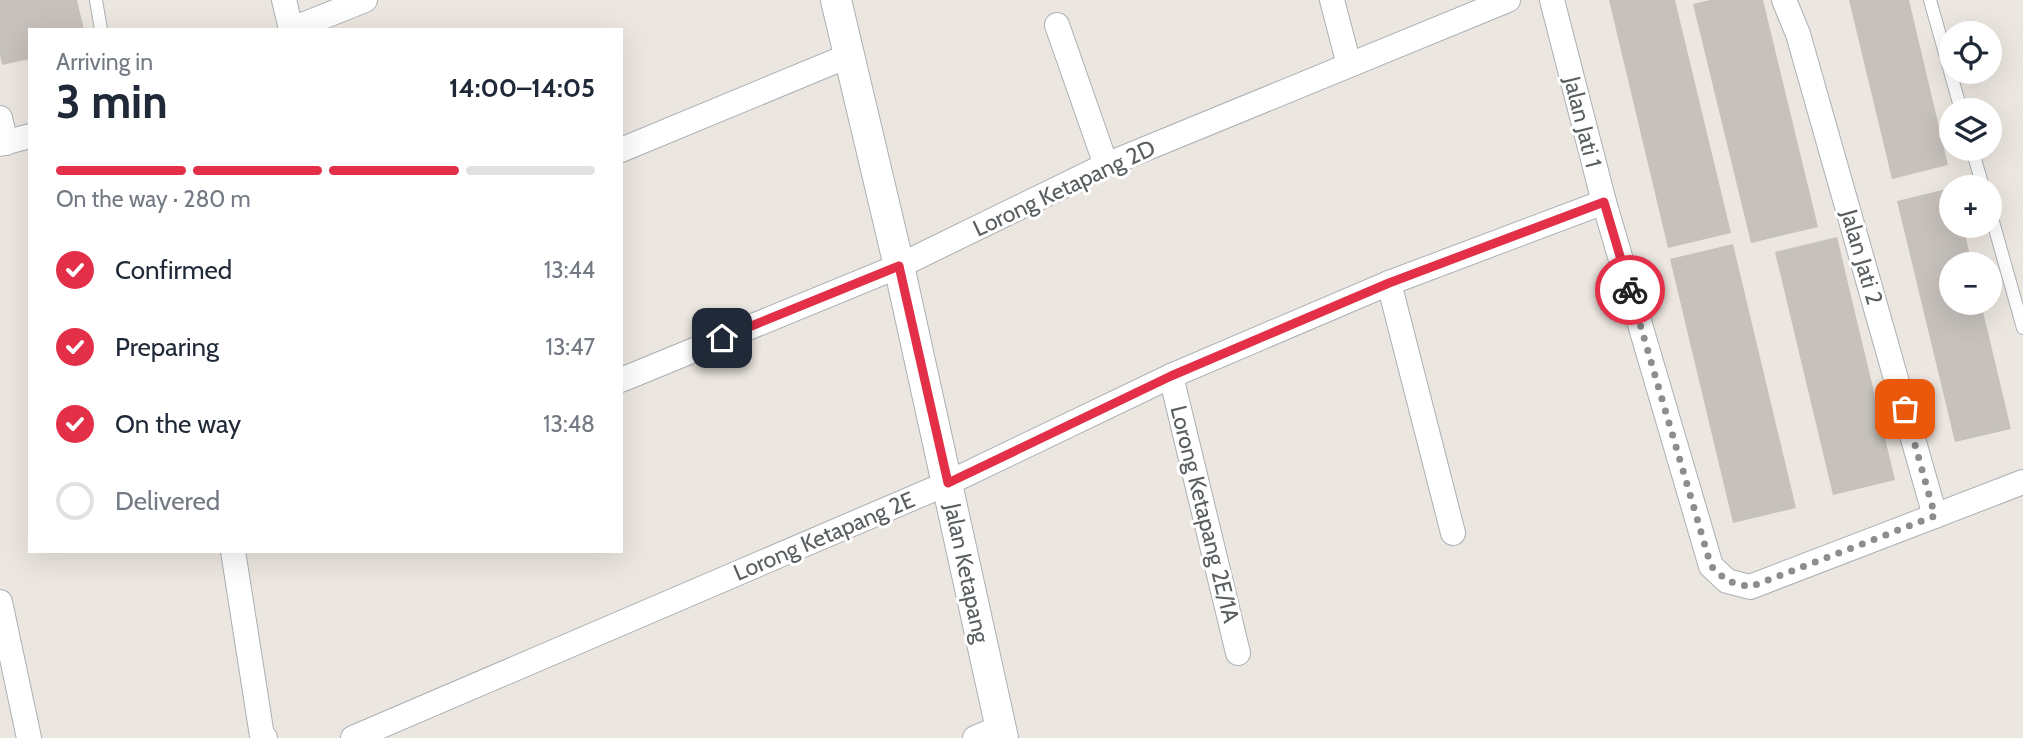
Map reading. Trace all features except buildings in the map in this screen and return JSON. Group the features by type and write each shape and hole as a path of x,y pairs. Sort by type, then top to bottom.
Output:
{"street":[{"path":"284,0 290,28"},
{"path":"295,28 365,0"},
{"name":"Jalan Ketapang","path":"836,0 948,483 993,734"},
{"path":"1332,0 1349,65"},
{"name":"Lorong Ketapang 2D","path":"623,379 899,266 1106,165 1508,0"},
{"name":"Jalan Jati 1","path":"1552,0 1604,202 1711,566 1727,581 1750,587 1935,516"},
{"name":"Jalan Jati 2","path":"1784,0 1798,34 1935,516"},
{"path":"1057,24 1106,165"},
{"path":"623,149 848,56"},
{"path":"0,118 3,144 28,136"},
{"name":"Lorong Ketapang 2E","path":"353,738 948,483 1171,376 1389,283 1604,202"},
{"path":"1389,283 1453,533"},
{"name":"Lorong Ketapang 2E/1A","path":"1171,376 1238,653"},
{"path":"1935,516 2023,482"},
{"path":"233,553 262,736 265,738"},
{"path":"0,602 29,738"}],"lane":[{"path":"96,0 101,28"},
{"path":"1930,0 1958,98"},
{"path":"1998,238 2023,328"}],"way so far":[{"path":"1630,290 1711,566 1727,581 1750,587 1935,516 1905,409"}],"route":[{"path":"722,338 899,266 948,483 1171,376 1389,283 1604,202 1630,290"}]}
